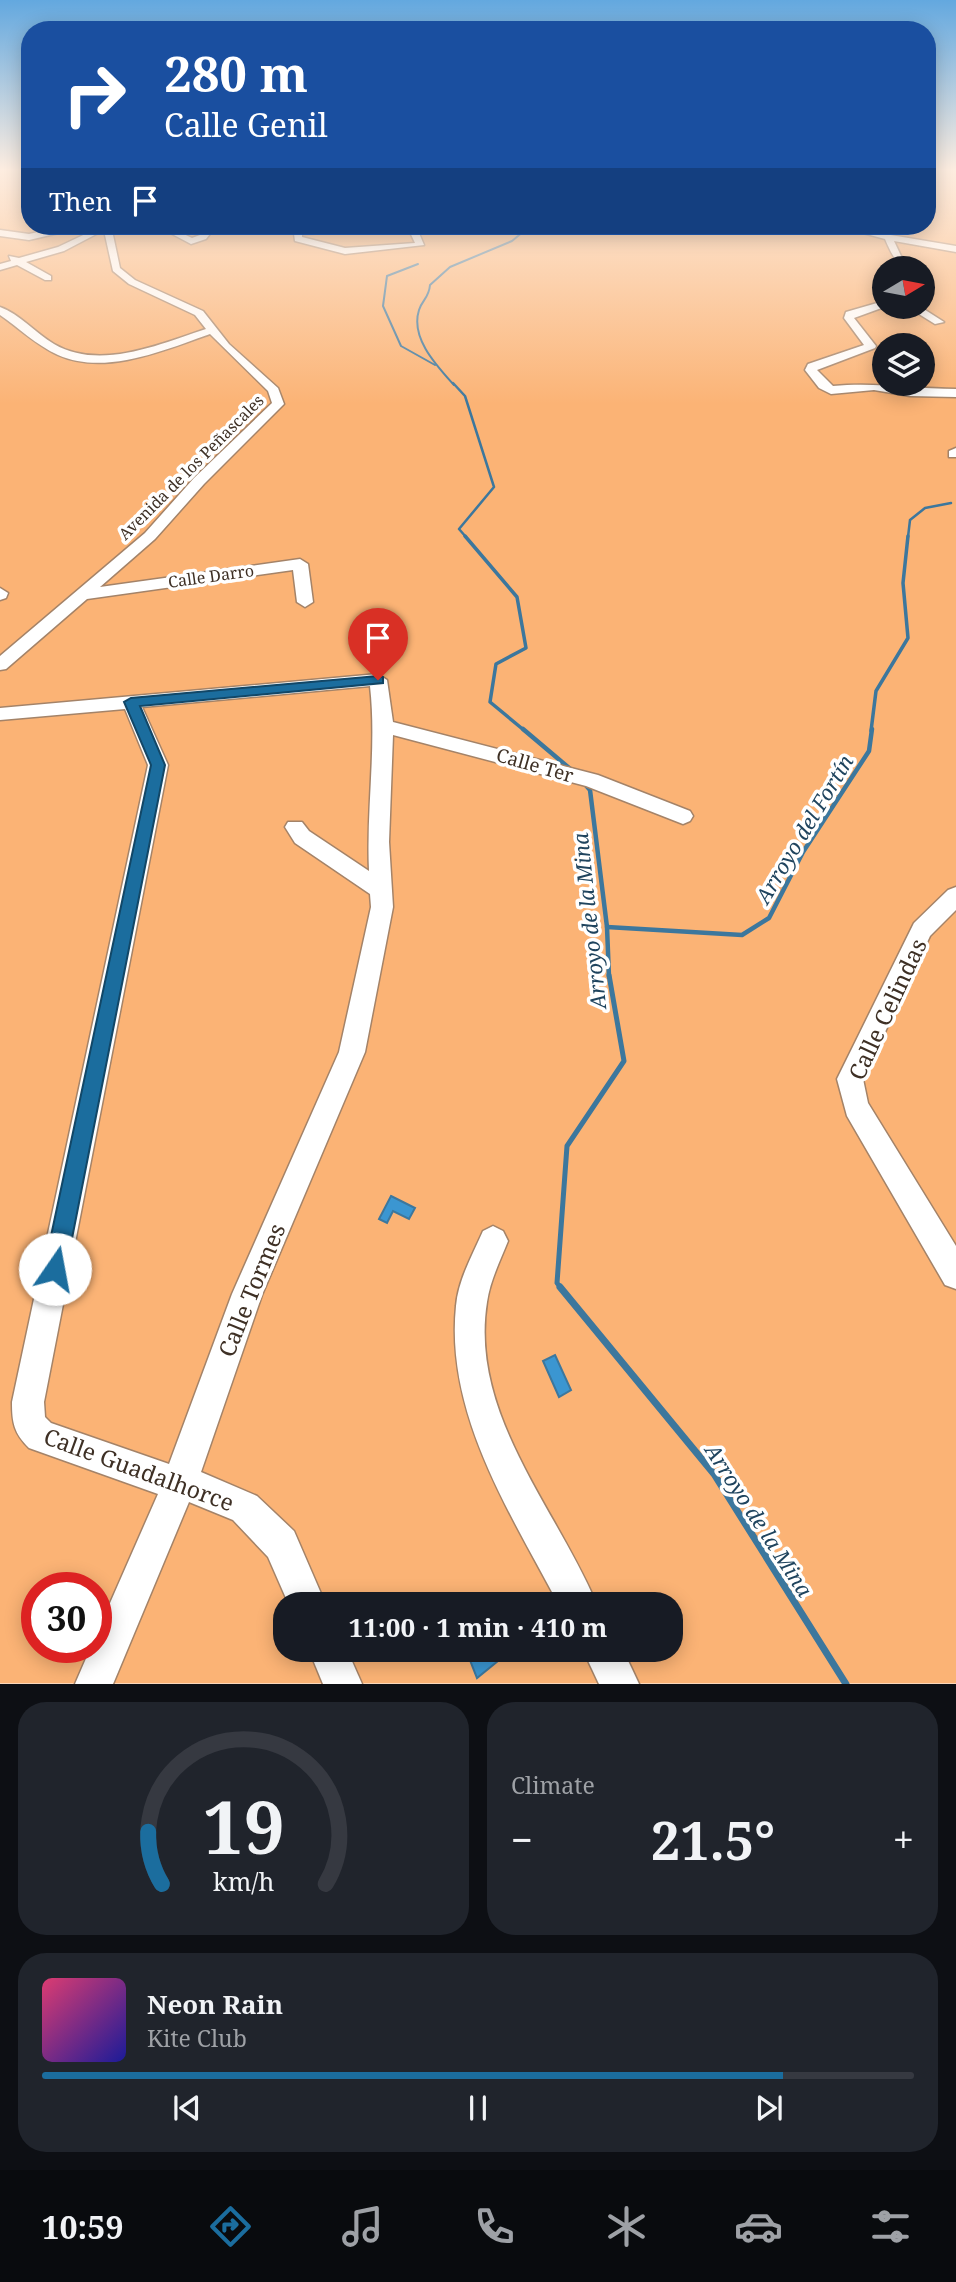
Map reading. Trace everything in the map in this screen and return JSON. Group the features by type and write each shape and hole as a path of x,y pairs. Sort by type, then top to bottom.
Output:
{"street":[{"path":"0,267 66,247"},
{"name":"Avenida de los Peñascales","path":"0,664 150,536 199,481 278,404 274,390 225,346 192,308 123,276 112,262 109,247"},
{"path":"328,247 345,251 400,247"},
{"path":"0,255 21,261 48,278"},
{"path":"872,308 850,314 849,318 871,346 812,366 811,370 821,384 839,391 874,386 909,392 956,393"},
{"path":"0,310 61,352 77,357 121,356 212,330"},
{"path":"934,319 939,322"},
{"name":"Calle Darro","path":"85,594 300,564 305,602"},
{"name":"Calle Tormes","path":"94,1684 180,1483 247,1294 352,1052 382,907 378,842 384,726 378,680 131,702"},
{"path":"0,714 131,702"},
{"name":"Calle Guadalhorce","path":"131,702 158,765 28,1402 29,1425 41,1436 197,1487 245,1508 281,1544 302,1592"},
{"name":"Calle Ter","path":"384,726 591,780 683,817"},
{"path":"295,827 302,837 380,889"},
{"name":"Calle Celindas","path":"956,896 922,930 850,1079 856,1107 956,1274"},
{"path":"493,1241 471,1304 471,1353 478,1391 492,1438 572,1592"},
{"path":"333,1662 343,1684"},
{"path":"609,1662 620,1684"}],"shaded area":[{"path":"0,247 956,247 956,1683 0,1683"}],"water":[{"path":"391,1196 415,1208 409,1219 393,1211 387,1223 379,1219"},
{"path":"555,1355 571,1390 559,1397 543,1361"},
{"path":"471,1662 497,1662 477,1678"}],"waterway":[{"name":"Arroyo de la Mina","path":"454,385 422,341 418,331 419,310 430,285 450,267 499,247"},
{"path":"418,264 387,276 383,306 401,346 435,365"},
{"name":"Arroyo de la Mina","path":"453,383 465,396 494,487 459,529 466,537"},
{"name":"Arroyo del Fortín","path":"908,537 910,520 925,508 951,503"},
{"name":"Arroyo de la Mina","path":"465,536 517,597 526,648 496,664 490,702 525,731"},
{"name":"Arroyo del Fortín","path":"871,731 876,691 908,638 903,583 908,536"},
{"name":"Arroyo de la Mina","path":"523,729 575,773"},
{"name":"Arroyo del Fortín","path":"607,927 742,935 769,918 803,852 869,751 872,729"},
{"name":"Arroyo de la Mina","path":"583,782 590,790 607,927"},
{"name":"Arroyo de la Mina","path":"607,927 609,977"},
{"name":"Arroyo de la Mina","path":"562,1289 557,1283 567,1146 624,1061 609,975"},
{"name":"Arroyo de la Mina","path":"560,1287 714,1474 846,1684"}],"route":[{"path":"55,1269 158,765 131,702 378,680"}]}
